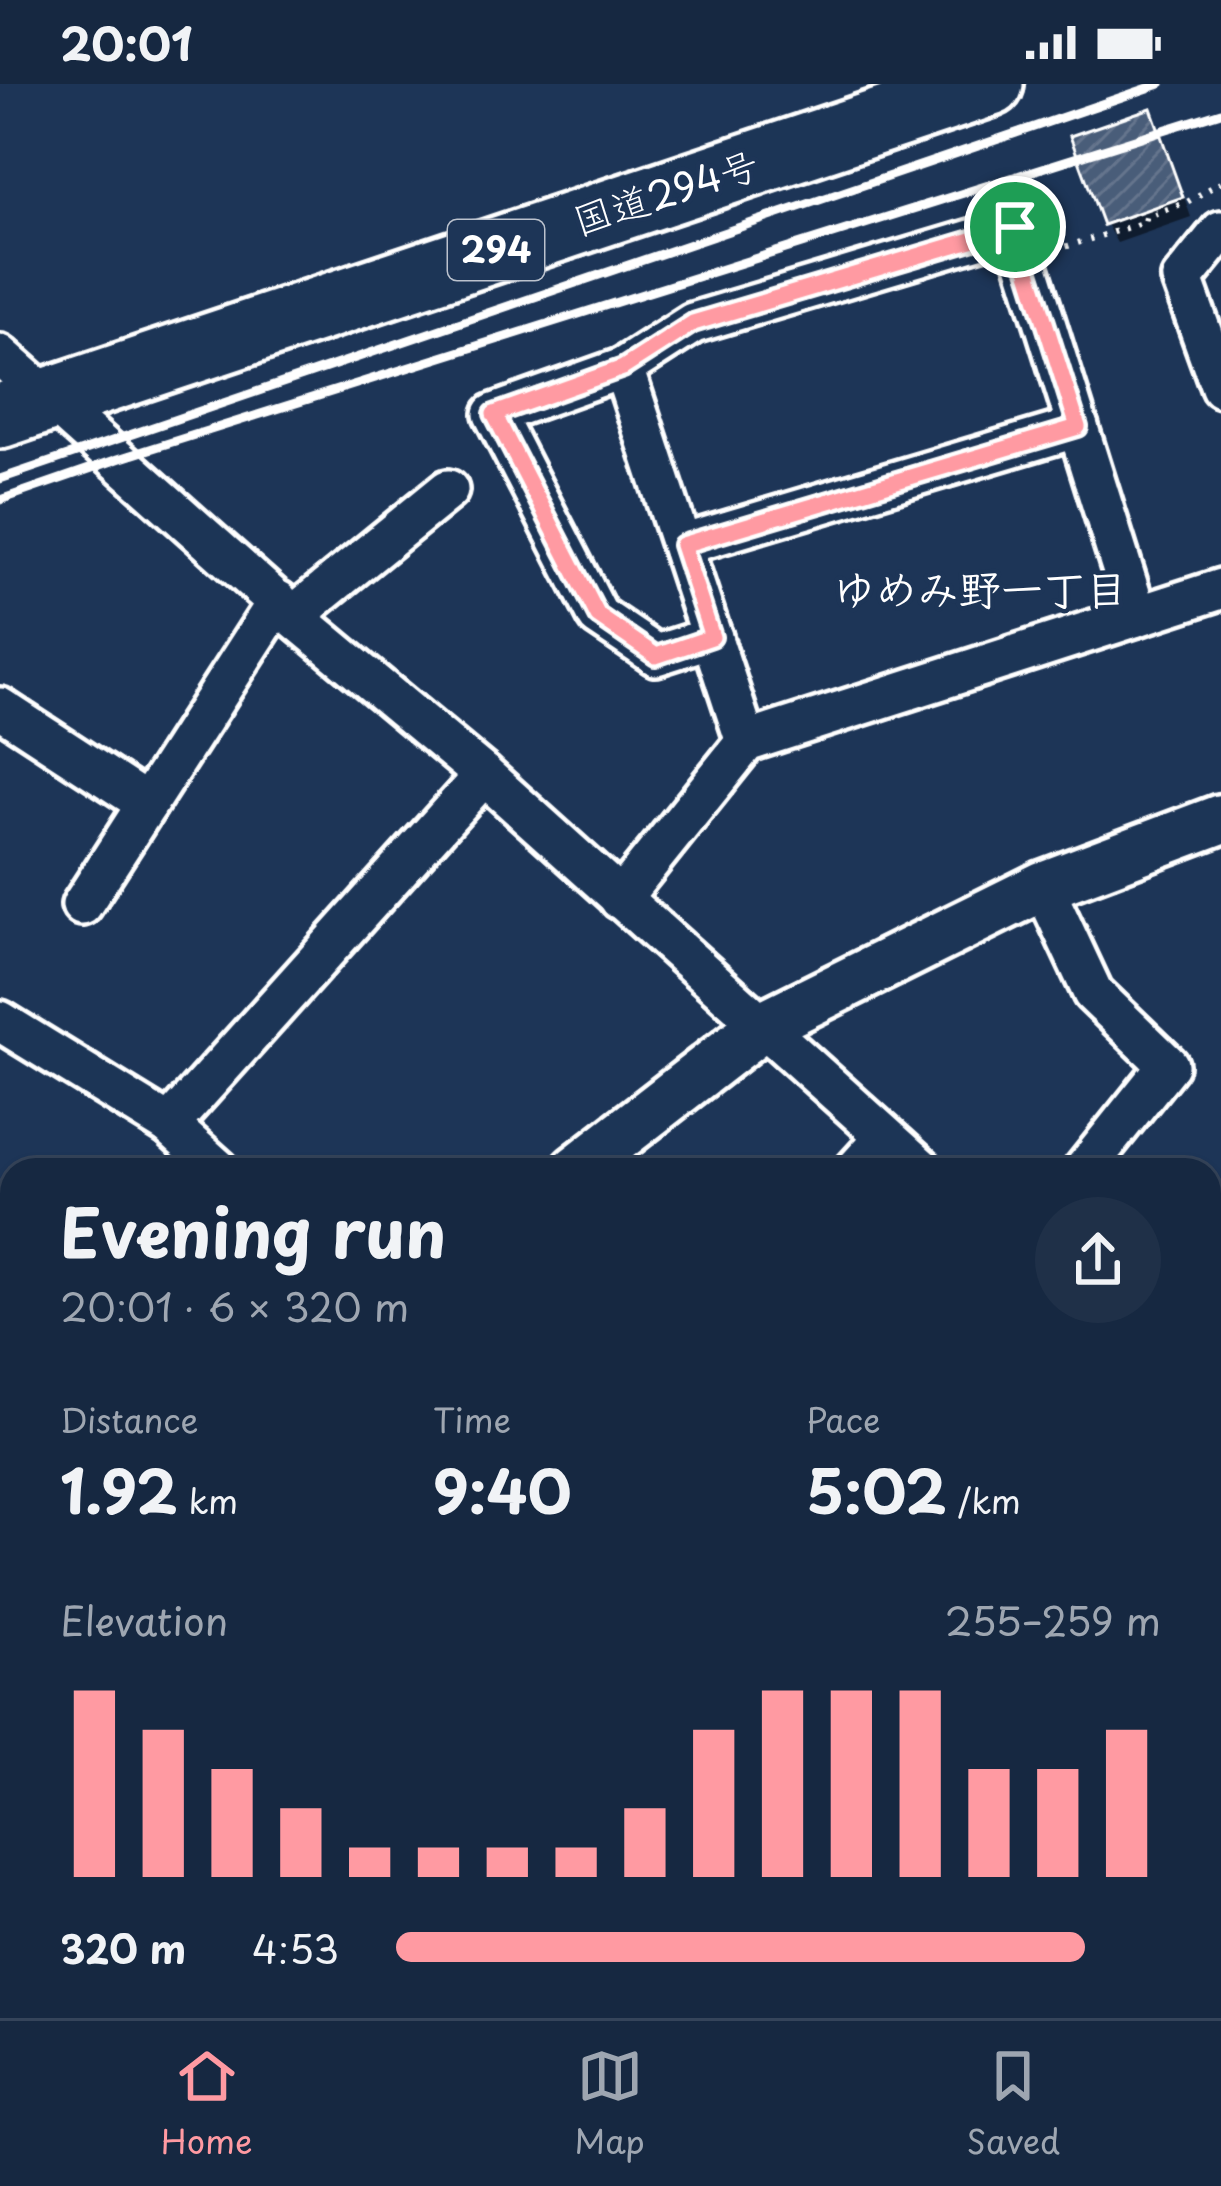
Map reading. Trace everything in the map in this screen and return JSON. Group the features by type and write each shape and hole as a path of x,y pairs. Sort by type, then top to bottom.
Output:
{"highway":[{"name":"国道294号","path":"25,407 955,90"}],"street":[{"path":"712,637 656,656 598,616 494,414 623,368 693,323 1015,227 1137,616"},
{"path":"1221,231 1182,279 1221,385"},
{"path":"0,355 25,407 285,609 484,775 909,1158"},
{"path":"623,368 746,742"},
{"path":"682,545 1078,427"},
{"path":"82,905 285,609 448,490"},
{"path":"620,899 746,742 1221,589"},
{"path":"0,708 147,804"},
{"path":"169,1125 484,775"},
{"path":"591,1158 763,1025 1042,886 1221,819"},
{"path":"1042,886 1093,993 1168,1065 1094,1158"},
{"path":"0,1021 169,1125 206,1158"},
{"path":"866,1158 885,1137"}],"path":[{"path":"1026,260 1145,222 1145,214 1187,202 1221,182"}],"building":[{"path":"1151,108 1183,197 1103,225 1070,136"}],"railway":[{"path":"0,479 1160,84"},
{"path":"0,500 1221,112"}],"district":[{"name":"ゆめみ野一丁目","path":"980,590"}],"route":[{"path":"1015,227 1078,427 682,545 712,637 656,656 598,616 494,414 623,368 693,323 1015,227"}]}
